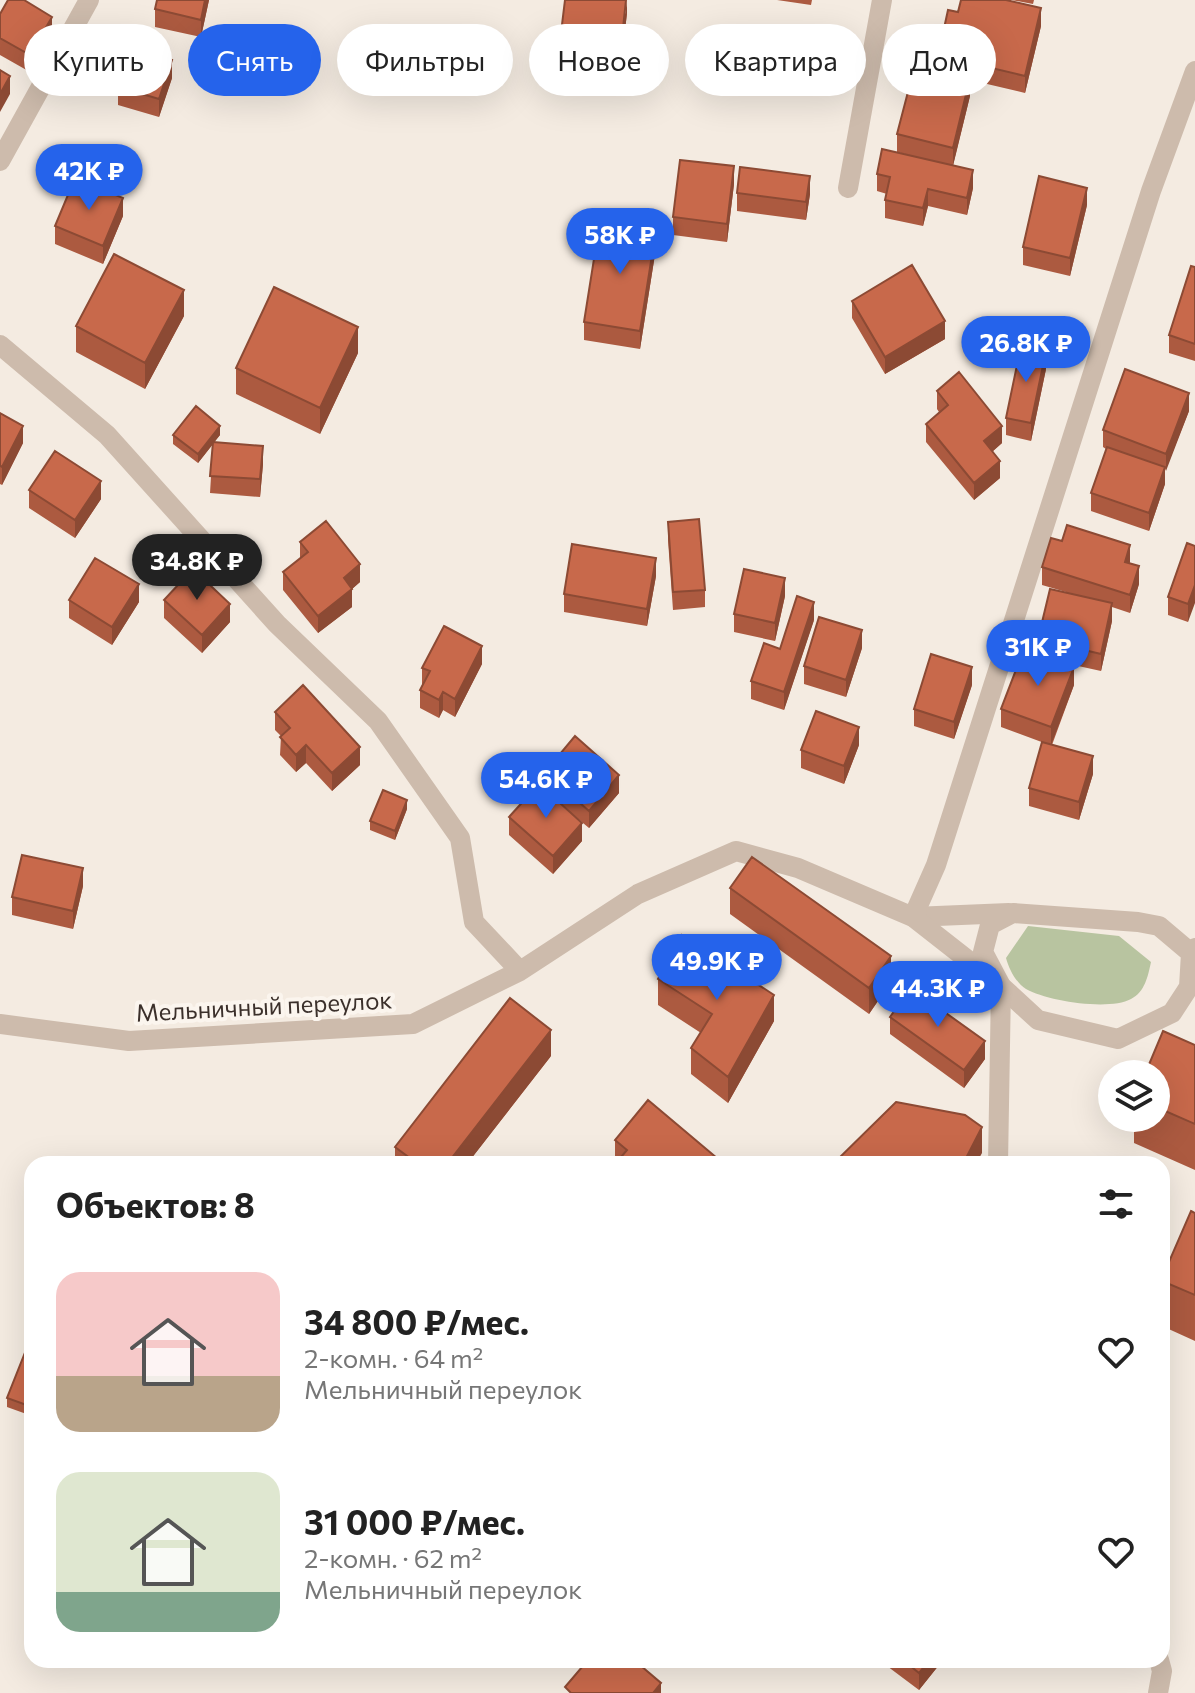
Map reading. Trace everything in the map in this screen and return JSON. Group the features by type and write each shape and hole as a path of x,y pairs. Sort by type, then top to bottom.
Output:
{"street":[{"path":"0,161 89,0"},
{"path":"848,188 882,0"},
{"path":"913,917 936,865 1151,191 1195,71"},
{"path":"0,345 107,435 277,624 378,721 460,838 474,922 520,971"},
{"name":"Мельничный переулок","path":"0,1024 129,1041 413,1024 520,971 638,894 736,851 798,868 913,917"},
{"path":"1013,913 1159,926 1193,950 1189,987 1172,1013 1118,1039 1038,1020 1001,986 913,917 1013,913"},
{"path":"998,1156 1001,986 983,952 990,925 1013,913"},
{"path":"1158,1693 1161,1668"}],"green space":[{"path":"1028,926 1119,936 1151,962 1143,988 1131,999 1108,1004 1063,1001 1026,989 1013,975 1006,958"}],"building":[{"path":"8,0 24,0 52,17 48,24 24,24 24,52 0,38 0,14"},
{"path":"157,0 205,0 201,20 155,9"},
{"path":"565,0 626,0 623,24 562,24"},
{"path":"961,0 1006,0 1041,8 1025,76 996,69 996,24 945,24 948,10 958,12"},
{"path":"0,70 10,76 0,94"},
{"path":"907,96 966,96 953,148 897,134"},
{"path":"882,149 973,170 967,198 928,189 923,208 885,200 890,177 877,174"},
{"path":"680,160 734,166 727,224 673,217"},
{"path":"740,167 810,176 806,202 737,193"},
{"path":"1039,176 1087,188 1070,258 1023,247"},
{"path":"75,178 123,198 103,246 55,226"},
{"path":"600,221 656,230 640,331 584,322"},
{"path":"114,254 184,290 145,363 76,326"},
{"path":"912,265 945,321 885,357 852,301"},
{"path":"1191,266 1195,267 1195,344 1169,335"},
{"path":"274,287 358,327 320,408 236,368"},
{"path":"1021,346 1046,351 1031,423 1006,418"},
{"path":"1125,369 1189,393 1166,454 1103,430"},
{"path":"959,372 1002,426 984,441 1000,461 974,483 926,424 948,405 937,391"},
{"path":"196,406 220,426 198,454 173,435"},
{"path":"0,413 23,426 2,467 0,466"},
{"path":"213,442 263,446 260,479 210,476"},
{"path":"1107,447 1165,467 1149,513 1091,493"},
{"path":"55,451 101,481 75,520 29,490"},
{"path":"699,519 705,590 673,592 668,522"},
{"path":"326,521 360,564 344,578 352,589 318,616 283,572 308,552 300,542"},
{"path":"1067,525 1130,545 1125,562 1139,566 1130,595 1042,567 1051,538 1062,541"},
{"path":"1187,543 1195,546 1195,585 1188,604 1168,597"},
{"path":"572,544 656,558 647,609 564,594"},
{"path":"95,558 139,584 112,627 69,600"},
{"path":"193,569 230,604 202,635 164,600"},
{"path":"744,569 785,578 775,623 734,614"},
{"path":"1050,589 1112,603 1101,654 1038,639"},
{"path":"797,596 814,602 784,692 751,681 764,643 780,649"},
{"path":"819,617 862,630 846,680 804,666"},
{"path":"444,626 482,646 455,699 443,692 439,700 420,690 430,671 422,668"},
{"path":"1024,649 1074,667 1051,727 1001,709"},
{"path":"931,654 972,667 954,722 914,709"},
{"path":"303,685 360,747 332,773 306,745 296,755 280,737 290,728 275,712"},
{"path":"816,711 859,727 844,766 801,750"},
{"path":"575,736 619,775 589,811 545,772"},
{"path":"1042,742 1093,756 1079,802 1029,788"},
{"path":"539,784 582,823 553,856 509,817"},
{"path":"383,790 407,800 395,831 370,821"},
{"path":"22,855 83,868 73,911 12,897"},
{"path":"752,857 891,956 869,988 730,888"},
{"path":"682,935 774,995 728,1077 691,1048 712,1014 658,979"},
{"path":"911,988 985,1041 964,1070 890,1017"},
{"path":"510,998 551,1030 453,1156 407,1156 395,1147"},
{"path":"1163,1031 1195,1045 1195,1124 1170,1113 1170,1060 1151,1060"},
{"path":"648,1100 714,1156 622,1156 627,1150 615,1140"},
{"path":"896,1102 965,1115 982,1127 967,1156 841,1156"},
{"path":"1191,1211 1195,1213 1195,1295 1170,1284 1170,1260"},
{"path":"24,1355 24,1404 7,1398"},
{"path":"581,1668 643,1668 661,1683 653,1693 571,1693 565,1687"}]}
